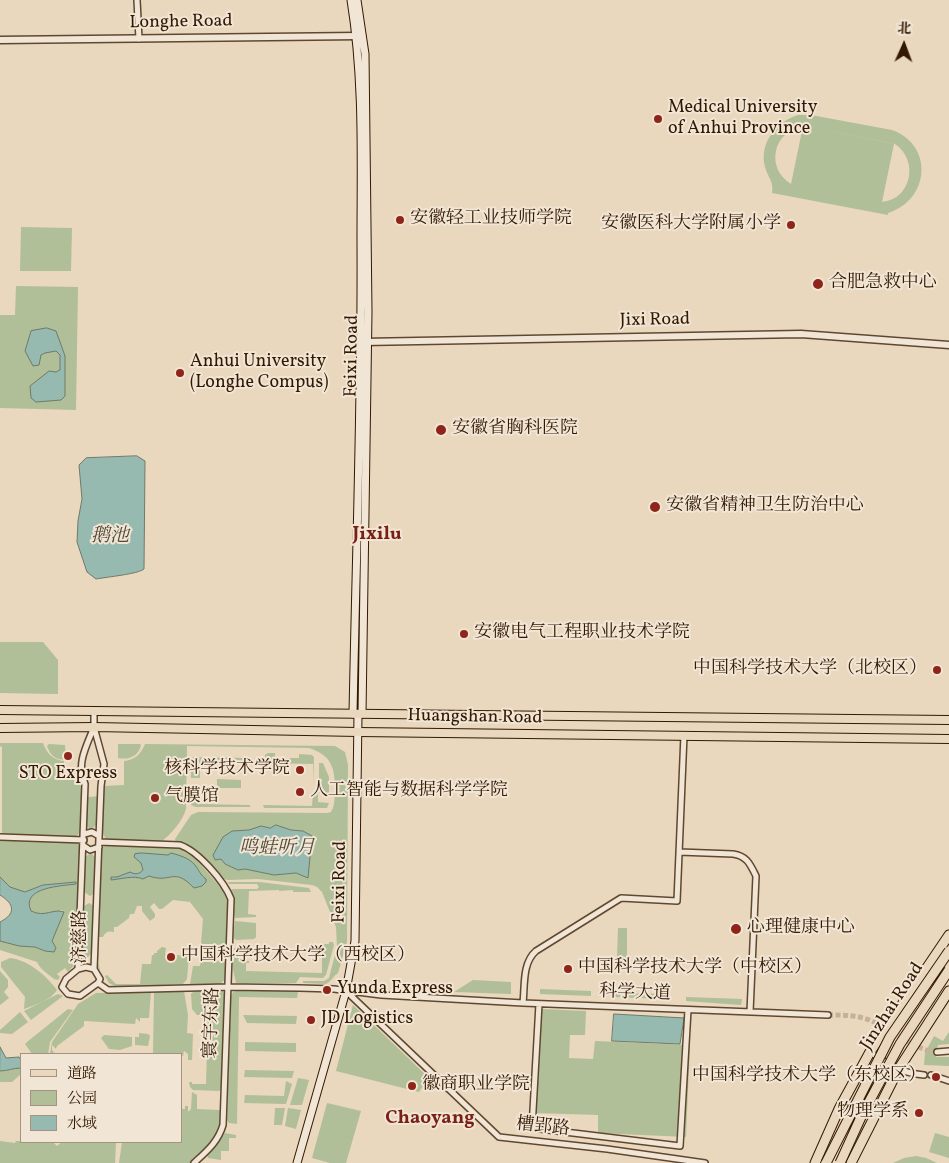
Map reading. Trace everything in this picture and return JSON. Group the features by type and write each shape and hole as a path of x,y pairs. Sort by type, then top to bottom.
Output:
{"highway":[{"path":"815,1163 839,1109 870,1052 949,935"},
{"name":"Jinzhai Road","path":"826,1163 890,1037 949,951"},
{"name":"Jinzhai Road","path":"840,1163 861,1116 900,1044 949,970"},
{"path":"851,1163 898,1070 949,991"}],"main road":[{"name":"Feixi Road","path":"351,0 360,36"},
{"name":"Feixi Road","path":"297,1163 346,991 356,941 366,94 357,0"},
{"name":"Huangshan Road","path":"0,710 949,720"},
{"name":"Huangshan Road","path":"0,728 94,727 949,739"}],"street":[{"path":"137,0 139,39"},
{"name":"Longhe Road","path":"0,40 360,36"},
{"name":"Jixi Road","path":"364,342 801,334 929,342 949,345"},
{"path":"94,712 94,727"},
{"name":"济慈路","path":"94,727 104,764 94,969 100,979 98,984 80,996 68,994 62,987 66,979 78,969 85,784 81,775 81,764 94,727"},
{"path":"524,1003 526,964 530,956 536,951 621,898 677,901 684,736"},
{"path":"0,837 84,840 92,832 99,841 90,850 84,840"},
{"name":"寰宇东路","path":"99,841 180,845 194,852 221,882 231,898 223,1125 214,1145 194,1163"},
{"path":"679,852 740,855 749,862 756,876 750,1012"},
{"path":"78,969 86,967 94,969"},
{"name":"科学大道","path":"98,984 108,990 228,987 299,988 381,995 539,1004 828,1015"},
{"path":"420,989 420,997"},
{"name":"槽郢路","path":"346,991 499,1137 607,1149 705,1163"},
{"path":"539,1004 532,1128 680,1146 688,1010"},
{"path":"937,1052 949,1051"},
{"path":"870,1052 898,1070 909,1074 924,1075"},
{"path":"931,1075 949,1081"}],"green space":[{"path":"798,115 811,115 892,130 906,137 915,147 920,159 922,172 919,185 912,197 902,206 888,213 888,215 772,193 771,182 765,167 765,150 767,142 776,128","holes":["803,126 791,184 778,169 775,160 776,151 779,142 785,135 793,129","805,126 895,144 903,151 907,159 909,178 906,187 900,194 882,202 894,144"]},
{"path":"21,227 72,228 71,271 20,271"},
{"path":"16,286 78,287 76,410 0,408 0,315 15,315"},
{"path":"0,642 43,642 58,660 58,694 0,693"},
{"path":"0,743 43,743 51,756 64,761 64,778 74,779 75,785 80,785 83,790 83,823 79,834 75,838 4,835 2,832 2,747"},
{"path":"49,744 65,745 66,759 54,757 47,746"},
{"path":"118,744 141,745 133,757 122,759 118,758"},
{"path":"145,744 335,746 345,752 348,765 347,942 338,973 328,983 303,983 303,981 324,981 329,978 337,947 336,927 322,892 317,887 258,879 228,880 220,878 194,849 176,842 175,839 191,815 198,812 331,812 334,802 335,784 333,770 328,759 309,748 187,746 186,809 173,831 161,842 106,839 102,832 104,786 124,785 124,761 134,758","holes":["261,826 270,828 276,826 303,831 312,836 308,878 296,873 274,875 245,869 238,870 225,864 221,859 215,860 213,855 232,831 249,830"]},
{"path":"275,753 275,758 299,758 299,754 312,755 314,757 313,785 313,764 265,763 265,755"},
{"path":"193,757 247,758 248,763 200,762 200,778 191,778 191,761"},
{"path":"319,763 323,763 329,777 329,793 318,793 318,802 329,803 327,808 264,808 263,805 312,806 313,793 319,788"},
{"path":"217,779 241,780 241,788 217,788"},
{"path":"192,787 199,787 199,804 250,805 250,807 196,807 191,805 191,803 195,802 195,791 191,790"},
{"path":"87,796 98,796 97,824 92,829 87,827 86,824"},
{"path":"0,840 77,843 81,847 76,963 68,972 65,968 57,974 60,977 58,980 44,971 37,962 0,950 0,941 19,946 35,947 45,951 55,946 52,941 63,910 42,915 31,911 29,903 31,897 36,892 52,887 75,884 76,882 43,885 25,892 10,887 0,877"},
{"path":"107,845 179,847 189,851 227,895 229,902 227,958 200,955 203,919 190,902 173,900 162,909 159,909 154,903 150,907 155,917 150,921 142,911 142,906 137,906 134,914 130,914 129,918 117,927 114,927 114,932 108,932 103,937 99,937 99,970 97,962 101,853 102,848"},
{"path":"91,853 96,858 95,893 90,896 84,892 85,857"},
{"path":"228,882 259,882 309,888 311,892 293,892 293,890 249,891 248,914 256,915 256,917 235,918 231,890 257,889 259,887 257,884 229,884"},
{"path":"89,903 94,906 92,953 87,958 81,952 84,906"},
{"path":"235,921 256,923 256,937 254,939 236,940 233,937"},
{"path":"618,928 627,928 627,959 617,959"},
{"path":"329,942 333,942 334,945 326,975 323,978 300,977 296,983 236,983 233,970 233,950 235,948 265,948 265,955 246,955 246,961 249,961 249,963 246,963 246,971 322,973 322,944 329,944"},
{"path":"162,947 166,948 165,954 170,954 173,957 176,955 189,956 187,979 183,984 116,987 109,983 105,976 107,975 116,984 140,984 142,964 151,964 152,955 157,953"},
{"path":"10,958 17,959 36,969 57,990 47,999 24,1009 25,997 1,967 1,962"},
{"path":"201,959 227,962 223,982 220,984 190,984 193,966 200,966"},
{"path":"0,971 8,980 8,987 4,992 9,998 0,1005"},
{"path":"473,980 511,982 511,994 454,992"},
{"path":"220,989 223,991 226,999 222,1088 219,1091 193,1090 189,1082 192,1082 192,1084 206,1084 208,1015 197,1015 192,1009 191,994 195,990"},
{"path":"540,989 591,991 591,996 540,994"},
{"path":"239,990 296,990 298,992 297,998 239,997 237,1124 229,1123 227,1120 231,996 233,992"},
{"path":"184,991 188,1015 187,1033 193,1034 192,1060 188,1060 188,1054 184,1051 183,1056 182,1053 153,1053 154,992"},
{"path":"151,992 149,1018 140,1018 140,1022 136,1018 135,1024 84,1021 84,1026 57,1046 56,1049 52,1045 54,1053 50,1053 52,1042 78,1004 96,993"},
{"path":"615,993 666,994 665,999 614,997"},
{"path":"58,994 63,996 31,1020 24,1011"},
{"path":"686,997 742,999 741,1005 686,1001"},
{"path":"353,1005 430,1079 419,1092 336,1071"},
{"path":"68,1009 73,1010 50,1042 48,1053 31,1053 25,1044"},
{"path":"542,1009 586,1011 585,1035 570,1035 569,1058 593,1059 595,1041 690,1045 686,1137 598,1133 598,1115 534,1113"},
{"path":"20,1012 28,1022 12,1034 0,1033 0,1030"},
{"path":"243,1015 297,1016 296,1024 247,1023"},
{"path":"949,1032 949,1044 938,1045 936,1057 949,1057 949,1066 924,1065 925,1053 934,1036 943,1041"},
{"path":"139,1033 150,1036 148,1046 135,1045 135,1037 139,1037"},
{"path":"104,1035 132,1037 132,1046 120,1050 109,1049 101,1038"},
{"path":"245,1042 296,1043 296,1052 245,1051"},
{"path":"20,1068 20,1075 12,1082 0,1082 0,1071"},
{"path":"245,1070 294,1071 292,1078 244,1077"},
{"path":"298,1078 309,1080 302,1105 290,1105"},
{"path":"286,1081 292,1084 286,1104 244,1103 245,1095 284,1096"},
{"path":"192,1092 197,1095 197,1109 219,1110 222,1112 216,1136 203,1152 190,1163 119,1163 122,1143 182,1143 182,1109 188,1106 188,1112 191,1109"},
{"path":"327,1103 361,1111 346,1163 330,1163 312,1158"},
{"path":"275,1108 285,1108 282,1125 274,1125"},
{"path":"288,1108 301,1110 296,1129 285,1126"},
{"path":"225,1133 236,1135 236,1138 229,1138 229,1151 221,1151 221,1160 208,1158 207,1155"},
{"path":"935,1133 949,1137 949,1158 929,1152"},
{"path":"0,1141 54,1143 57,1146 61,1143 116,1143 115,1163 0,1163"},
{"path":"916,1156 937,1163 893,1163 904,1158"}],"water":[{"path":"47,328 56,331 65,356 65,396 61,400 36,402 31,398 30,386 49,371 56,372 60,370 60,355 56,351 41,355 39,365 33,366 25,351 31,331"},
{"name":"鹅池","path":"137,456 145,461 144,569 129,574 96,579 87,572 77,542 82,499 79,465 86,458"},
{"name":"鸣蛙听月","path":"276,825 291,830 303,831 312,836 308,878 296,873 274,875 245,869 238,870 225,864 221,859 215,860 213,855 223,837 232,831 249,830 261,826 270,828"},
{"path":"171,853 184,857 195,865 206,879 206,882 202,886 194,888 187,881 177,877 157,878 149,876 143,879 132,877 111,880 111,877 117,877 130,872 136,874 142,871 141,863 134,857 135,854 168,855"},
{"path":"0,877 10,887 25,892 43,885 76,882 76,884 53,887 37,892 31,897 29,903 31,911 36,913 64,912 52,941 56,948 54,952 0,941 0,922 9,916 12,909 9,902 0,895"},
{"path":"614,1014 684,1018 680,1044 612,1041"},
{"path":"0,1047 6,1058 19,1057 20,1068 0,1071"}],"tunnel":[{"path":"828,1015 852,1016 869,1020 920,1048 937,1052"}],"place":[{"name":"Medical University of Anhui Province","path":"658,119"},
{"name":"安徽轻工业技师学院","path":"400,220"},
{"name":"安徽医科大学附属小学","path":"791,225"},
{"name":"合肥急救中心","path":"818,284"},
{"name":"Anhui University (Longhe Compus)","path":"180,373"},
{"name":"安徽省胸科医院","path":"441,430"},
{"name":"安徽省精神卫生防治中心","path":"655,507"},
{"name":"安徽电气工程职业技术学院","path":"464,634"},
{"name":"中国科学技术大学（北校区）","path":"937,670"},
{"name":"STO Express","path":"68,756"},
{"name":"核科学技术学院","path":"300,770"},
{"name":"人工智能与数据科学学院","path":"300,792"},
{"name":"气膜馆","path":"155,798"},
{"name":"心理健康中心","path":"736,929"},
{"name":"中国科学技术大学（西校区）","path":"171,957"},
{"name":"中国科学技术大学（中校区）","path":"568,969"},
{"name":"Yunda Express","path":"327,990"},
{"name":"JD Logistics","path":"311,1020"},
{"name":"中国科学技术大学（东校区）","path":"936,1077"},
{"name":"徽商职业学院","path":"412,1086"},
{"name":"物理学系","path":"919,1113"}],"district":[{"name":"Jixilu","path":"377,536"},
{"name":"Chaoyang","path":"430,1120"}]}
